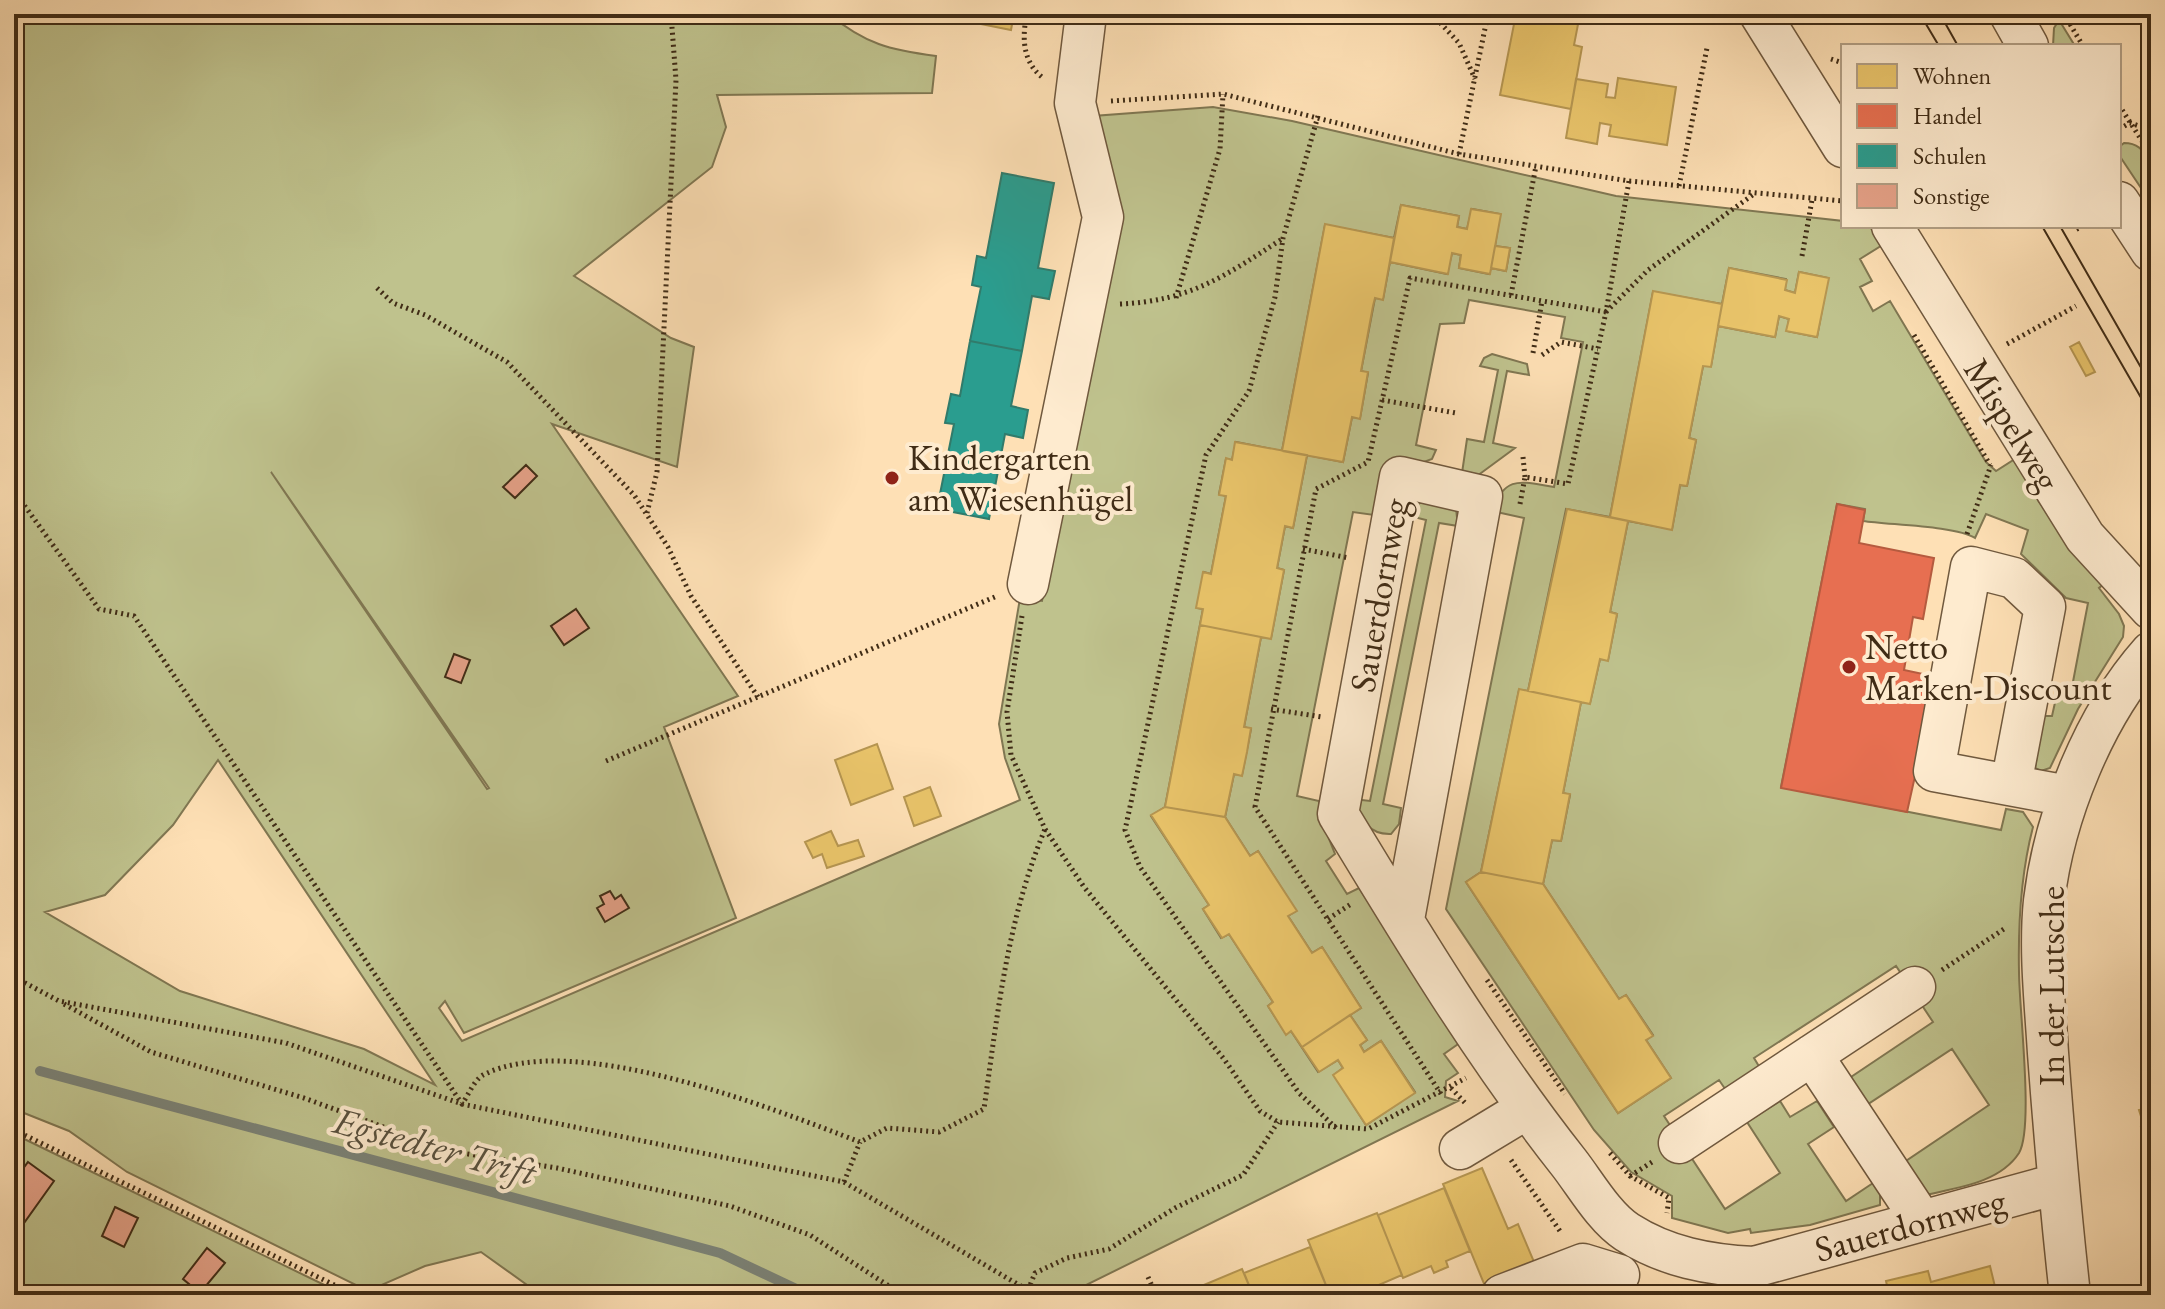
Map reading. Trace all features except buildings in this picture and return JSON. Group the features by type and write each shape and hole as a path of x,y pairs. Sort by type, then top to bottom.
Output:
{"street":[{"path":"1028,584 1103,217 1075,103 1086,14"},
{"path":"1760,14 1841,144"},
{"path":"2121,205 2151,251"},
{"name":"Mispelweg","path":"1893,228 2085,537 2151,609"},
{"name":"Sauerdornweg","path":"1404,919 1482,496 1400,477 1338,814 1404,919 1526,1109 1624,1231 1659,1249 1717,1266 1754,1267 2057,1184"},
{"path":"2011,785 2045,607 2014,578 1971,567 1934,771 2068,796"},
{"name":"In der Lutsche","path":"2070,1295 2057,1184 2045,999 2044,902 2068,796 2093,742 2151,652"},
{"path":"1679,1143 1915,987"},
{"path":"1812,1055 1922,1221"},
{"path":"1476,1141 1526,1109"},
{"path":"1502,1295 1591,1277 1659,1249"}],"path":[{"path":"646,514 657,472 676,80 670,38 671,14"},
{"path":"1027,14 1022,39 1035,71 1075,103 1223,94 1459,154 1629,181 1841,201"},
{"path":"1432,14 1459,43 1475,79"},
{"path":"1459,154 1488,14"},
{"path":"2064,14 2082,44"},
{"path":"1679,186 1707,48"},
{"path":"1176,298 1220,149 1223,94"},
{"path":"2121,108 2151,155"},
{"path":"1318,116 1283,238 1275,297 1249,391 1206,455 1125,830 1140,867 1299,1093 1336,1128"},
{"path":"2121,128 2130,123 2151,130"},
{"path":"1511,295 1536,166"},
{"path":"1525,477 1568,484 1606,312 1629,181"},
{"path":"1606,312 1648,270 1755,194"},
{"path":"1802,256 1812,200"},
{"path":"1086,305 1176,298 1230,272 1283,238"},
{"path":"377,288 393,303 425,315 507,362 575,437 634,495 668,547 691,596 758,697"},
{"path":"1533,353 1542,301"},
{"path":"1974,362 2076,306"},
{"path":"1542,355 1561,342 1598,349"},
{"path":"1382,400 1456,413"},
{"path":"1971,567 1967,529 1990,465 2026,444"},
{"path":"1516,519 1525,477 1523,457"},
{"path":"14,491 99,609 134,616 462,1104"},
{"path":"1303,549 1384,565"},
{"path":"606,761 1028,584"},
{"path":"1028,584 1007,712 1011,755 1045,829 1084,887 1224,1059 1260,1111 1278,1122 1368,1129 1451,1088 1527,1037"},
{"path":"1271,709 1311,716"},
{"path":"844,1182 860,1142 887,1128 939,1132 984,1109 1005,955 1022,884 1045,829"},
{"path":"1328,919 1335,914"},
{"path":"1948,965 1993,936"},
{"path":"1483,974 1569,1099"},
{"path":"14,977 151,1052 304,1098 449,1151 557,1168 730,1206 810,1235 903,1295"},
{"path":"59,1001 286,1043 462,1104 844,1182 1036,1295"},
{"path":"462,1104 480,1076 521,1062 605,1065 730,1092 860,1142"},
{"path":"1451,1088 1476,1141 1591,1277"},
{"path":"1028,1290 1035,1273 1067,1258 1109,1249 1175,1208 1243,1175 1278,1122"},
{"path":"14,1130 355,1295"},
{"path":"1603,1146 1630,1176 1669,1198 1659,1249"},
{"path":"1148,1277 1156,1295"}],"green space":[{"path":"14,14 829,14 854,32 879,44 936,56 932,93 717,95 726,127 712,167 574,276 671,338 694,347 677,467 552,424 738,696 664,727 736,918 464,1033 445,1001 439,1008 462,1041 1020,800 1005,758 999,724 1020,598 1042,601 1094,326 1093,116 1213,107 1292,121 1616,196 1841,221 1841,228 1871,228 1884,244 1860,259 1872,281 1860,287 1873,311 1890,301 1986,462 1996,471 2015,459 2039,502 2105,583 2099,588 2119,614 2124,626 2123,637 2078,709 2050,768 2041,771 2035,768 2043,716 2052,716 2059,685 2072,687 2088,603 2066,598 2021,554 2028,530 1986,514 1975,538 1938,528 1863,521 1865,509 1837,504 1781,787 2001,830 2006,809 2023,812 2033,827 2023,880 2019,935 2025,1119 2019,1153 2000,1172 1975,1183 1921,1196 1897,1167 1989,1105 1952,1049 1859,1110 1842,1083 1933,1022 1896,966 1754,1058 1766,1078 1732,1099 1719,1080 1664,1116 1725,1209 1780,1173 1747,1122 1780,1101 1790,1117 1817,1101 1834,1127 1808,1144 1846,1201 1873,1183 1880,1193 1880,1205 1810,1225 1728,1233 1672,1218 1672,1196 1631,1172 1594,1130 1446,909 1524,518 1492,511 1503,491 1516,483 1554,487 1583,342 1561,338 1565,317 1469,300 1464,323 1440,324 1416,445 1436,450 1432,459 1418,464 1374,515 1353,512 1297,796 1319,801 1320,816 1335,854 1326,861 1347,894 1359,888 1461,1042 1444,1054 1458,1073 1446,1081 1445,1097 1458,1101 1066,1295 541,1295 481,1252 425,1266 368,1291 127,1172 69,1131 14,1109","holes":["1401,205 1459,216 1457,227 1467,229 1472,209 1500,214 1495,246 1510,248 1506,271 1491,268 1489,274 1459,268 1461,255 1452,253 1447,274 1390,262 1383,299 1375,298 1361,371 1368,373 1360,418 1352,417 1343,462 1307,455 1293,528 1285,526 1277,568 1284,570 1271,638 1261,637 1244,727 1251,729 1242,775 1234,774 1225,817 1250,856 1258,851 1296,911 1288,916 1312,953 1322,947 1361,1008 1350,1015 1367,1040 1360,1045 1364,1052 1381,1041 1415,1092 1366,1125 1334,1075 1343,1068 1338,1060 1318,1072 1291,1031 1286,1034 1268,1006 1273,1002 1229,934 1221,938 1203,909 1209,905 1151,816 1165,807 1203,609 1197,608 1204,572 1211,574 1226,496 1219,494 1226,459 1232,460 1236,442 1282,451 1325,225 1394,238","1729,268 1786,279 1785,290 1795,293 1799,272 1828,278 1817,337 1787,331 1789,319 1779,316 1775,337 1718,326 1711,366 1703,366 1689,438 1696,440 1687,486 1680,485 1672,529 1628,521 1610,612 1617,614 1608,660 1600,659 1590,703 1581,702 1563,793 1570,795 1561,841 1552,840 1543,884 1619,999 1626,995 1653,1035 1646,1040 1671,1078 1618,1113 1466,882 1481,872 1519,690 1528,691 1566,509 1610,517 1653,292 1722,304","271,472 489,788 487,789","218,760 435,1085 364,1049 180,991 45,912 105,895 173,825"]},
{"path":"2059,20 2074,44 2053,44 2054,28"},
{"path":"2121,145 2134,145 2146,156 2151,175 2151,203 2121,158"},
{"path":"1492,354 1527,364 1529,375 1507,371 1493,443 1515,448 1477,476 1462,473 1467,439 1484,442 1498,370 1480,366 1484,358"},
{"path":"1424,500 1456,509 1458,526 1439,523 1383,804 1401,808 1399,824 1391,834 1383,834 1366,824 1353,799 1370,801 1426,520 1410,516 1412,509"},
{"path":"14,1134 345,1295 14,1295"}],"waterway":[{"name":"Egstedter Trift","path":"40,1071 720,1253 809,1295"}],"tram line":[{"path":"1920,14 1938,44"},
{"path":"1940,14 1957,44"},
{"path":"2043,228 2151,415"},
{"path":"2061,228 2151,385"}],"place":[{"name":"Kindergarten am Wiesenhügel","path":"892,478"},
{"name":"Netto Marken-Discount","path":"1849,667"}]}
